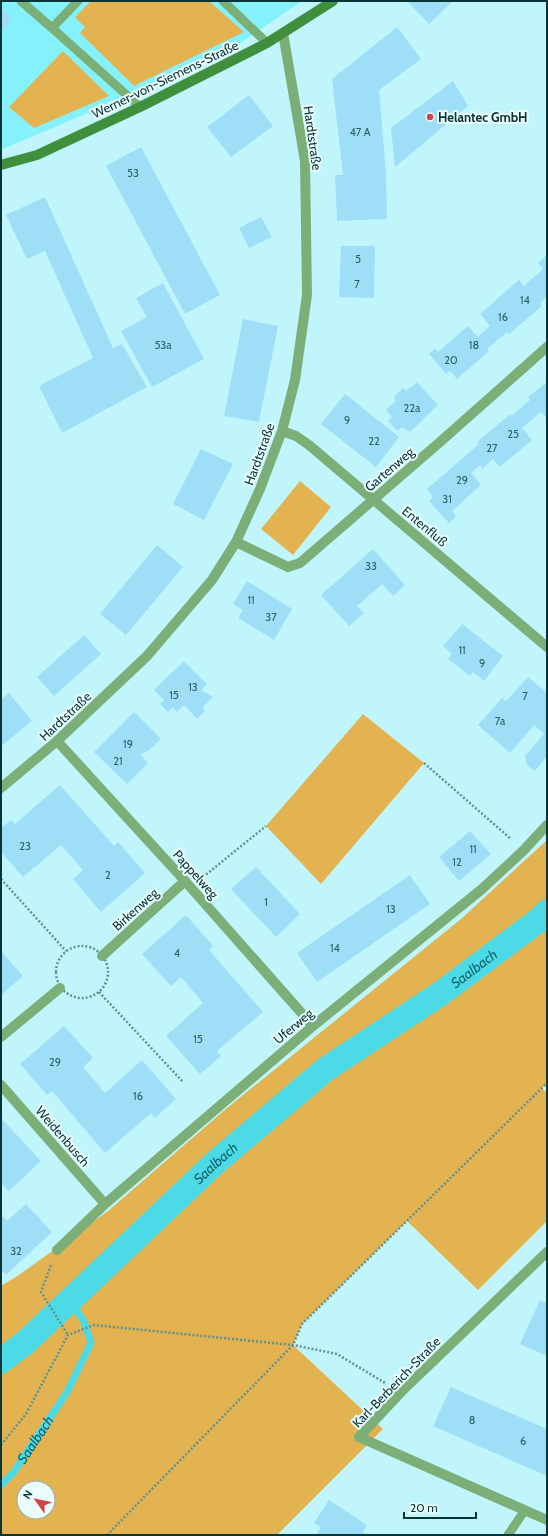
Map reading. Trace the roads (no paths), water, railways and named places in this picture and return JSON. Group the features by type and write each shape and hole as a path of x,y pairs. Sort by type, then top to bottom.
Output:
{"main road":[{"name":"Werner-von-Siemens-Straße","path":"1,165 37,155 140,107 268,43 333,1"}],"street":[{"name":"Hardtstraße","path":"1,788 58,742 147,656 212,580 236,542 260,490 282,431 295,380 306,295 305,161 283,33"},
{"name":"Gartenweg","path":"236,542 288,567 300,562 547,346"},
{"name":"Entenfluß","path":"282,431 296,436 309,445 547,647"},
{"name":"Pappelweg","path":"58,742 185,881 313,1026"},
{"name":"Uferweg","path":"57,1250 105,1204 313,1026 482,889 524,850 547,825"},
{"name":"Birkenweg","path":"102,956 185,881"},
{"path":"1,1037 60,988"},
{"name":"Weidenbusch","path":"1,1085 105,1204"},
{"name":"Karl-Berberich-Straße","path":"547,1252 401,1392 359,1437 547,1520"}],"lane":[{"path":"21,1 140,107"},
{"path":"52,28 78,1"},
{"path":"223,1 268,43"},
{"path":"508,1535 525,1510"}],"waterway":[{"name":"Saalbach","path":"1,1361 26,1342 216,1162 326,1069 440,994 539,920 547,912"},
{"name":"Saalbach","path":"1,1485 13,1473 67,1392 91,1343 84,1322 70,1299"}],"place":[{"name":"Helantec GmbH","path":"430,117"}]}
